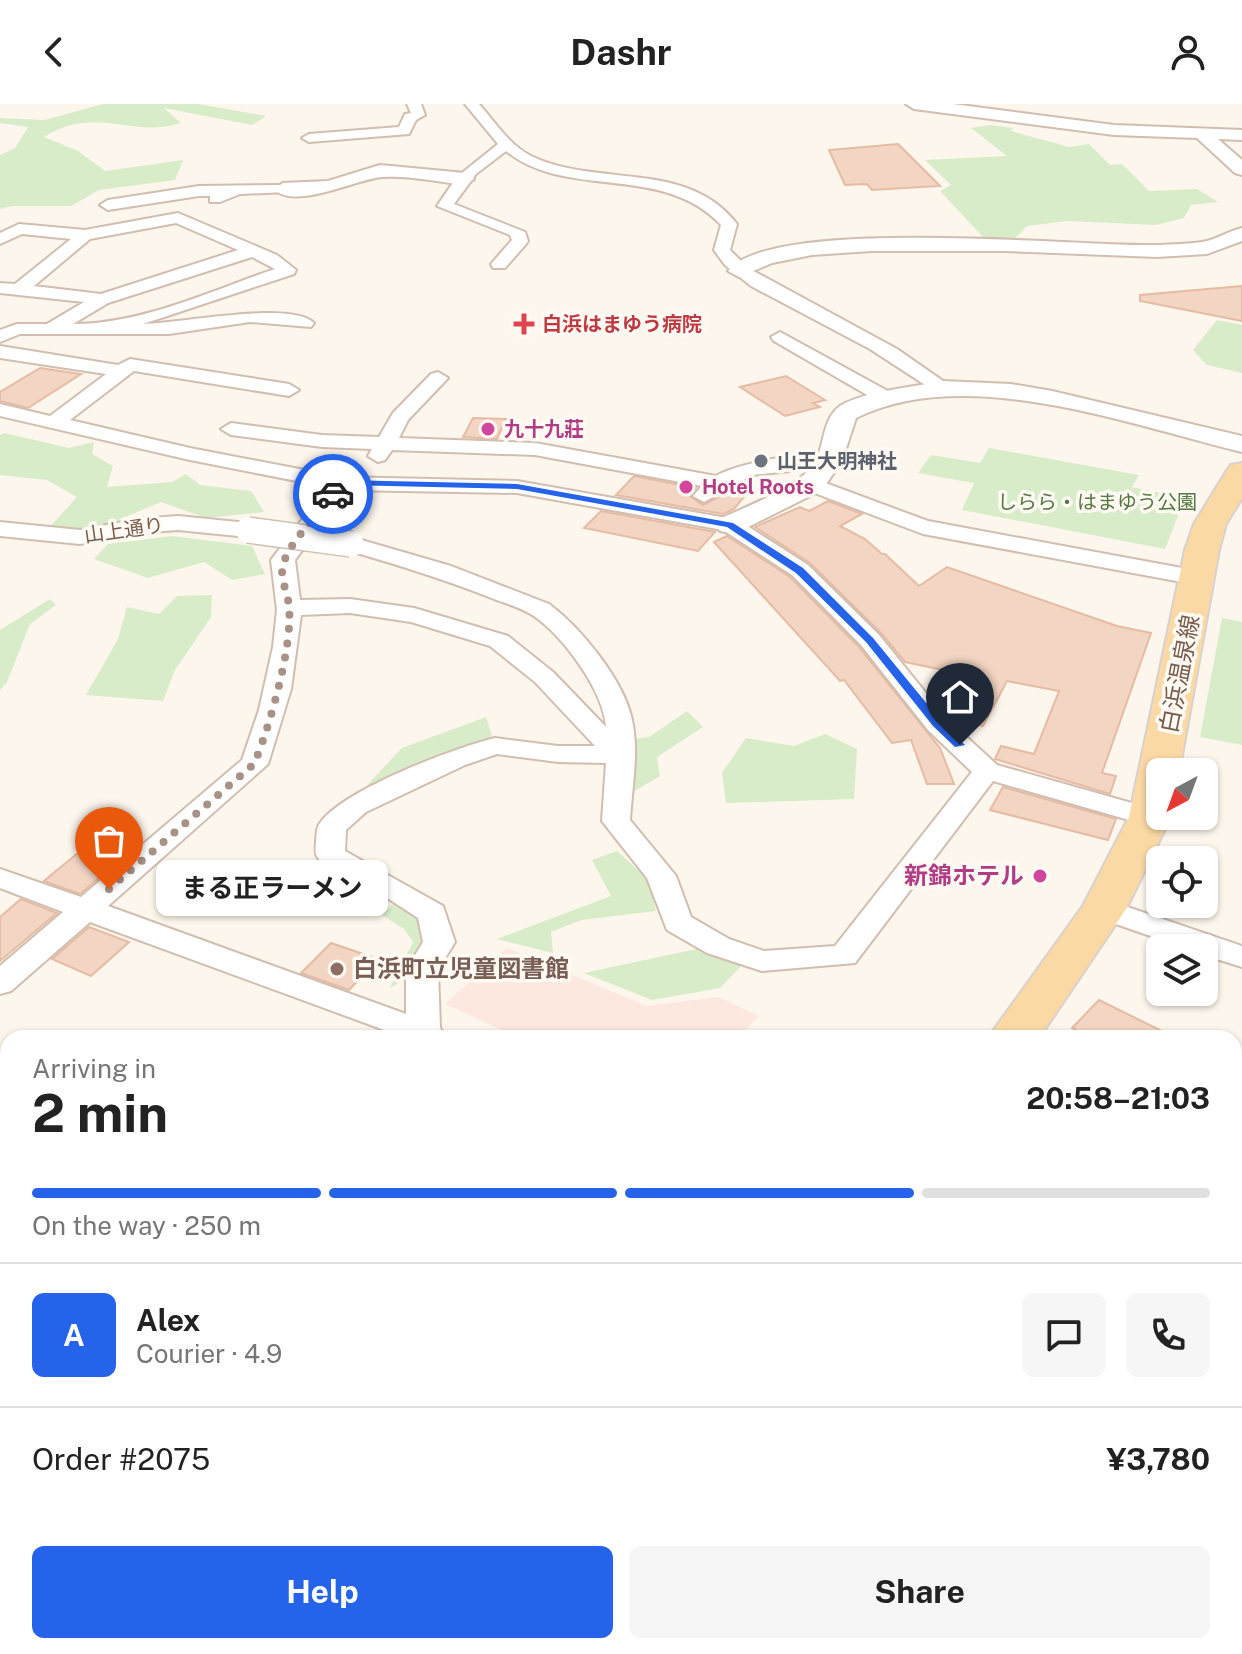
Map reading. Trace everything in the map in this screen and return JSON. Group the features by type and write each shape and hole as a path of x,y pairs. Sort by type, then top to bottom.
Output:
{"main road":[{"name":"白浜温泉線","path":"1162,758 1210,524 1242,472"},
{"name":"白浜温泉線","path":"1019,1030 1104,909 1146,825"}],"street":[{"path":"309,138 404,131 410,117 418,115 414,104"},
{"path":"472,104 507,145 528,160 644,182 699,199 721,213 729,224 722,250 943,388"},
{"path":"914,104 1114,130 1204,136 1242,135"},
{"path":"1204,136 1242,169"},
{"path":"499,264 520,241 517,232 445,206 446,200 465,179 496,149 507,145"},
{"path":"108,205 199,191 330,187 364,174 394,170 465,179"},
{"path":"0,239 19,229 85,235 191,212 230,192"},
{"path":"106,328 177,309 288,270 191,212"},
{"path":"748,265 869,243 1189,250 1207,248 1242,234"},
{"path":"19,290 85,235"},
{"path":"53,328 102,299 253,251"},
{"path":"0,288 102,299"},
{"path":"0,337 17,329 169,329 250,317 305,323"},
{"path":"780,337 888,399"},
{"path":"0,352 121,371"},
{"path":"56,421 130,365 289,390"},
{"path":"365,483 400,417 438,378"},
{"path":"730,525 812,484 829,461 840,423 847,413 863,405 943,388 1011,391 1052,398 1242,444"},
{"path":"0,410 190,454 341,483 517,487 730,525 800,570 870,640 937,724 987,771 1146,816"},
{"path":"231,429 322,441 535,449 716,482"},
{"path":"687,516 716,482 739,471 829,461"},
{"path":"0,983 254,764 265,738 286,641 289,608 282,575 283,560 341,483"},
{"path":"812,484 923,527 1198,578"},
{"name":"山上通り","path":"0,529 80,537 138,526 178,523 351,544 443,571 540,609 554,618 606,689 619,718 616,821 661,876 678,923 718,946 762,961 844,956 987,771"},
{"path":"289,608 350,606 414,615 499,641 544,677 618,755"},
{"path":"427,1030 422,970 439,942 432,913 382,882 350,869 330,854 332,827 356,806 455,759 495,746 558,754 618,755"},
{"path":"0,878 413,1030"},
{"path":"1104,909 1242,957"}],"shaded area":[{"path":"507,948 647,1006 718,997 759,1016 746,1030 502,1030 445,1004"}],"green space":[{"path":"103,104 199,104 266,116 252,125 164,108 181,123 146,127 98,122 63,128 44,137 78,151 105,171 183,160 175,180 99,190 71,206 12,206 0,209 0,155 15,148 28,127 0,123 0,118 45,120"},
{"path":"990,125 1013,128 1011,131 1069,147 1089,144 1110,165 1122,164 1149,191 1197,189 1218,202 1191,205 1184,218 1156,225 1067,221 1027,226 1013,240 985,239 940,191 951,185 925,160 1007,156 971,128"},
{"path":"1217,320 1242,325 1242,373 1207,365 1193,350"},
{"path":"4,433 69,448 94,442 92,454 113,466 107,487 172,482 186,474 200,485 251,491 264,512 206,518 161,502 92,531 46,531 77,497 47,480 0,475 0,435"},
{"name":"しらら・はまゆう公園","path":"989,448 1139,475 1132,487 1185,498 1165,549 962,510 974,483 918,473 931,455 980,463"},
{"path":"172,536 252,546 265,574 232,580 204,562 148,578 94,559 108,544"},
{"path":"212,595 211,617 175,670 163,701 86,695 118,639 127,607 159,614 177,596"},
{"path":"50,599 56,605 30,624 7,682 0,690 0,630"},
{"path":"1222,618 1242,622 1242,745 1200,737"},
{"path":"687,711 703,727 657,757 660,776 623,798 634,739 649,737"},
{"path":"486,717 495,746 356,806 368,784 402,748"},
{"path":"825,734 857,749 854,799 726,803 722,773 746,738 794,746"},
{"path":"617,851 649,880 656,911 581,920 551,932 553,953 497,939 611,896 592,860"},
{"path":"399,898 432,913 422,970 390,988 413,942 404,929 382,915"},
{"path":"701,948 742,965 720,988 652,1000 584,973"}],"building":[{"path":"898,144 940,186 872,190 867,184 845,185 829,150"},
{"path":"1242,286 1242,321 1140,301 1140,295"},
{"path":"40,368 81,374 28,408 0,401 0,392"},
{"path":"786,376 825,400 813,403 820,407 785,416 740,387"},
{"name":"九十九莊","path":"473,418 506,419 497,439 463,437"},
{"path":"634,476 696,488 690,496 703,505 733,489 748,492 734,509 723,514 616,495"},
{"path":"828,501 862,514 840,526 885,554 919,586 947,567 1117,626 1151,633 1102,773 1116,776 1110,794 995,759 1001,746 1034,754 1059,691 1007,681 983,726 951,719 946,713 967,675 905,662 881,633 810,563 755,527 800,507 809,511"},
{"path":"601,511 715,532 698,551 584,528"},
{"path":"727,536 790,577 859,647 940,748 954,784 927,784 911,740 892,743 844,680 840,681 714,542"},
{"path":"1003,787 1116,819 1108,840 990,810"},
{"path":"85,847 121,859 80,894 44,881"},
{"path":"21,899 57,913 0,961 0,917"},
{"path":"89,927 129,942 91,976 52,959"},
{"name":"白浜町立児童図書館","path":"331,943 378,959 349,990 301,973"},
{"path":"1099,1000 1160,1030 1076,1030 1072,1028"}],"way so far":[{"path":"109,889 254,764 265,738 286,641 289,608 282,575 283,560 333,494"}],"place":[{"name":"白浜はまゆう病院","path":"524,324"},
{"name":"九十九莊","path":"488,429"},
{"name":"山王大明神社","path":"761,461"},
{"name":"Hotel Roots","path":"686,487"},
{"name":"新錦ホテル","path":"1040,876"},
{"name":"まる正ラーメン","path":"109,889"},
{"name":"白浜町立児童図書館","path":"337,969"}],"route":[{"path":"333,494 341,483 517,487 730,525 800,570 870,640 937,724 960,745"}]}
